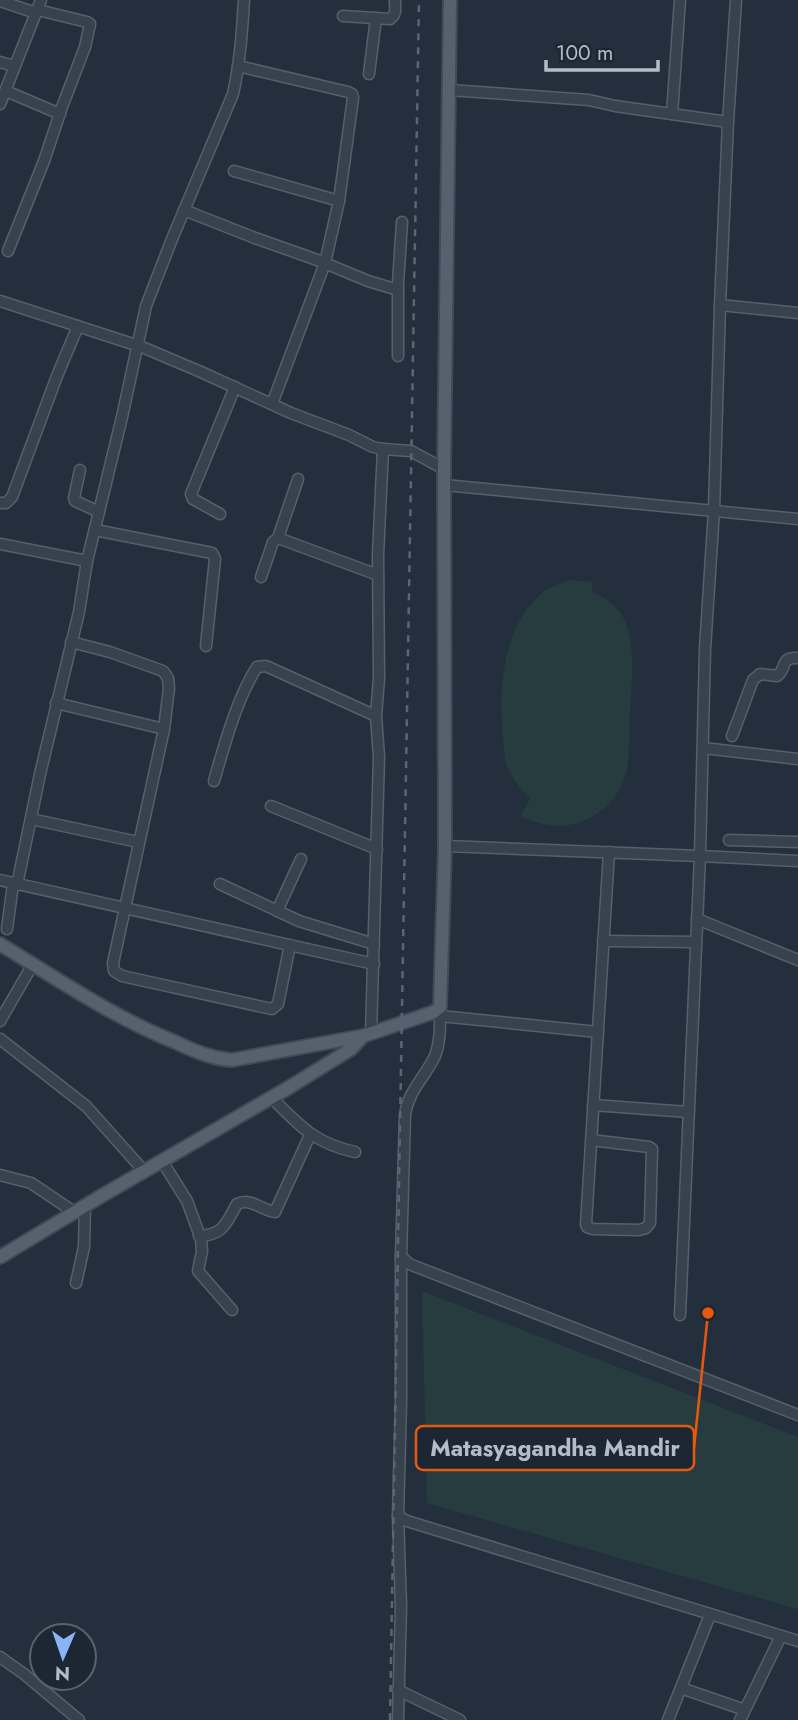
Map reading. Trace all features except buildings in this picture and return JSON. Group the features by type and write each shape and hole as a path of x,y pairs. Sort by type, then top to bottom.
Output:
{"main road":[{"path":"0,944 116,1015 215,1059 232,1060 367,1035 440,1011 445,846 444,469 450,0"},
{"path":"0,1257 272,1097 351,1049 367,1035"}],"street":[{"path":"7,929 146,306 233,94 244,0"},
{"path":"343,16 390,19 394,17 395,0"},
{"path":"673,114 680,0"},
{"path":"680,1315 700,856 705,649 714,510 720,304 736,0"},
{"path":"0,1 38,7 90,24 85,47 44,161 8,251"},
{"path":"0,104 38,7"},
{"path":"369,74 376,18"},
{"path":"0,62 14,66"},
{"path":"238,66 348,92 353,98 339,201 325,262 272,404"},
{"path":"449,90 589,100 728,122"},
{"path":"6,91 60,114"},
{"path":"234,171 339,201"},
{"path":"184,209 368,281 398,290"},
{"path":"398,356 402,222"},
{"path":"0,301 138,346 373,447 411,451 444,469"},
{"path":"720,304 798,313"},
{"path":"0,503 6,503 12,498 78,326"},
{"path":"220,514 193,499 191,494 235,387"},
{"path":"367,1035 374,964 379,757 376,716 379,678 378,575 383,449"},
{"path":"80,470 75,501 99,512"},
{"path":"261,577 273,542 278,538 298,479"},
{"path":"444,485 798,519"},
{"path":"94,530 212,553 215,559 206,646"},
{"path":"278,538 378,575"},
{"path":"0,544 87,561"},
{"path":"71,642 110,652 163,671 168,678 164,729 113,967 118,975 272,1009 278,1004 290,944"},
{"path":"732,736 753,680 760,674 777,676 789,657 798,658"},
{"path":"214,781 248,681 257,667 265,666 376,716"},
{"path":"56,704 164,729"},
{"path":"703,748 798,759"},
{"path":"271,806 377,849"},
{"path":"30,819 138,842"},
{"path":"729,840 798,842"},
{"path":"445,846 798,861"},
{"path":"591,1140 652,1149 650,1223 646,1228 593,1229 586,1224 593,1105 598,1032 603,941 609,852"},
{"path":"276,911 301,859"},
{"path":"0,880 374,964"},
{"path":"220,884 276,911 374,944"},
{"path":"697,919 798,960"},
{"path":"603,941 696,943"},
{"path":"0,1021 33,964"},
{"path":"398,1720 401,1606 398,1516 401,1256 406,1106 409,1096 434,1058 438,1046 440,1011 598,1032"},
{"path":"0,1039 86,1106 144,1171"},
{"path":"272,1097 310,1135 328,1145 355,1152"},
{"path":"593,1105 688,1112"},
{"path":"199,1236 219,1232 240,1201 254,1203 271,1213 275,1212 310,1135"},
{"path":"162,1161 187,1201 199,1236 202,1251 198,1271 232,1310"},
{"path":"0,1175 31,1183 79,1209 85,1247 76,1283"},
{"path":"401,1256 409,1264 798,1415"},
{"path":"398,1516 798,1641"},
{"path":"668,1720 710,1615"},
{"path":"742,1716 782,1636"},
{"path":"0,1657 79,1720"},
{"path":"681,1688 742,1709 742,1716"},
{"path":"398,1690 460,1720"}],"green space":[{"path":"570,580 593,582 592,592 614,606 628,630 632,664 629,754 624,781 611,802 581,822 552,826 520,817 530,799 513,778 506,763 501,699 506,660 518,623 528,607 541,594"},
{"path":"422,1291 798,1437 798,1609 427,1503"}],"railway":[{"path":"390,1720 419,0"}],"place":[{"name":"Matasyagandha Mandir","path":"708,1313"}]}
